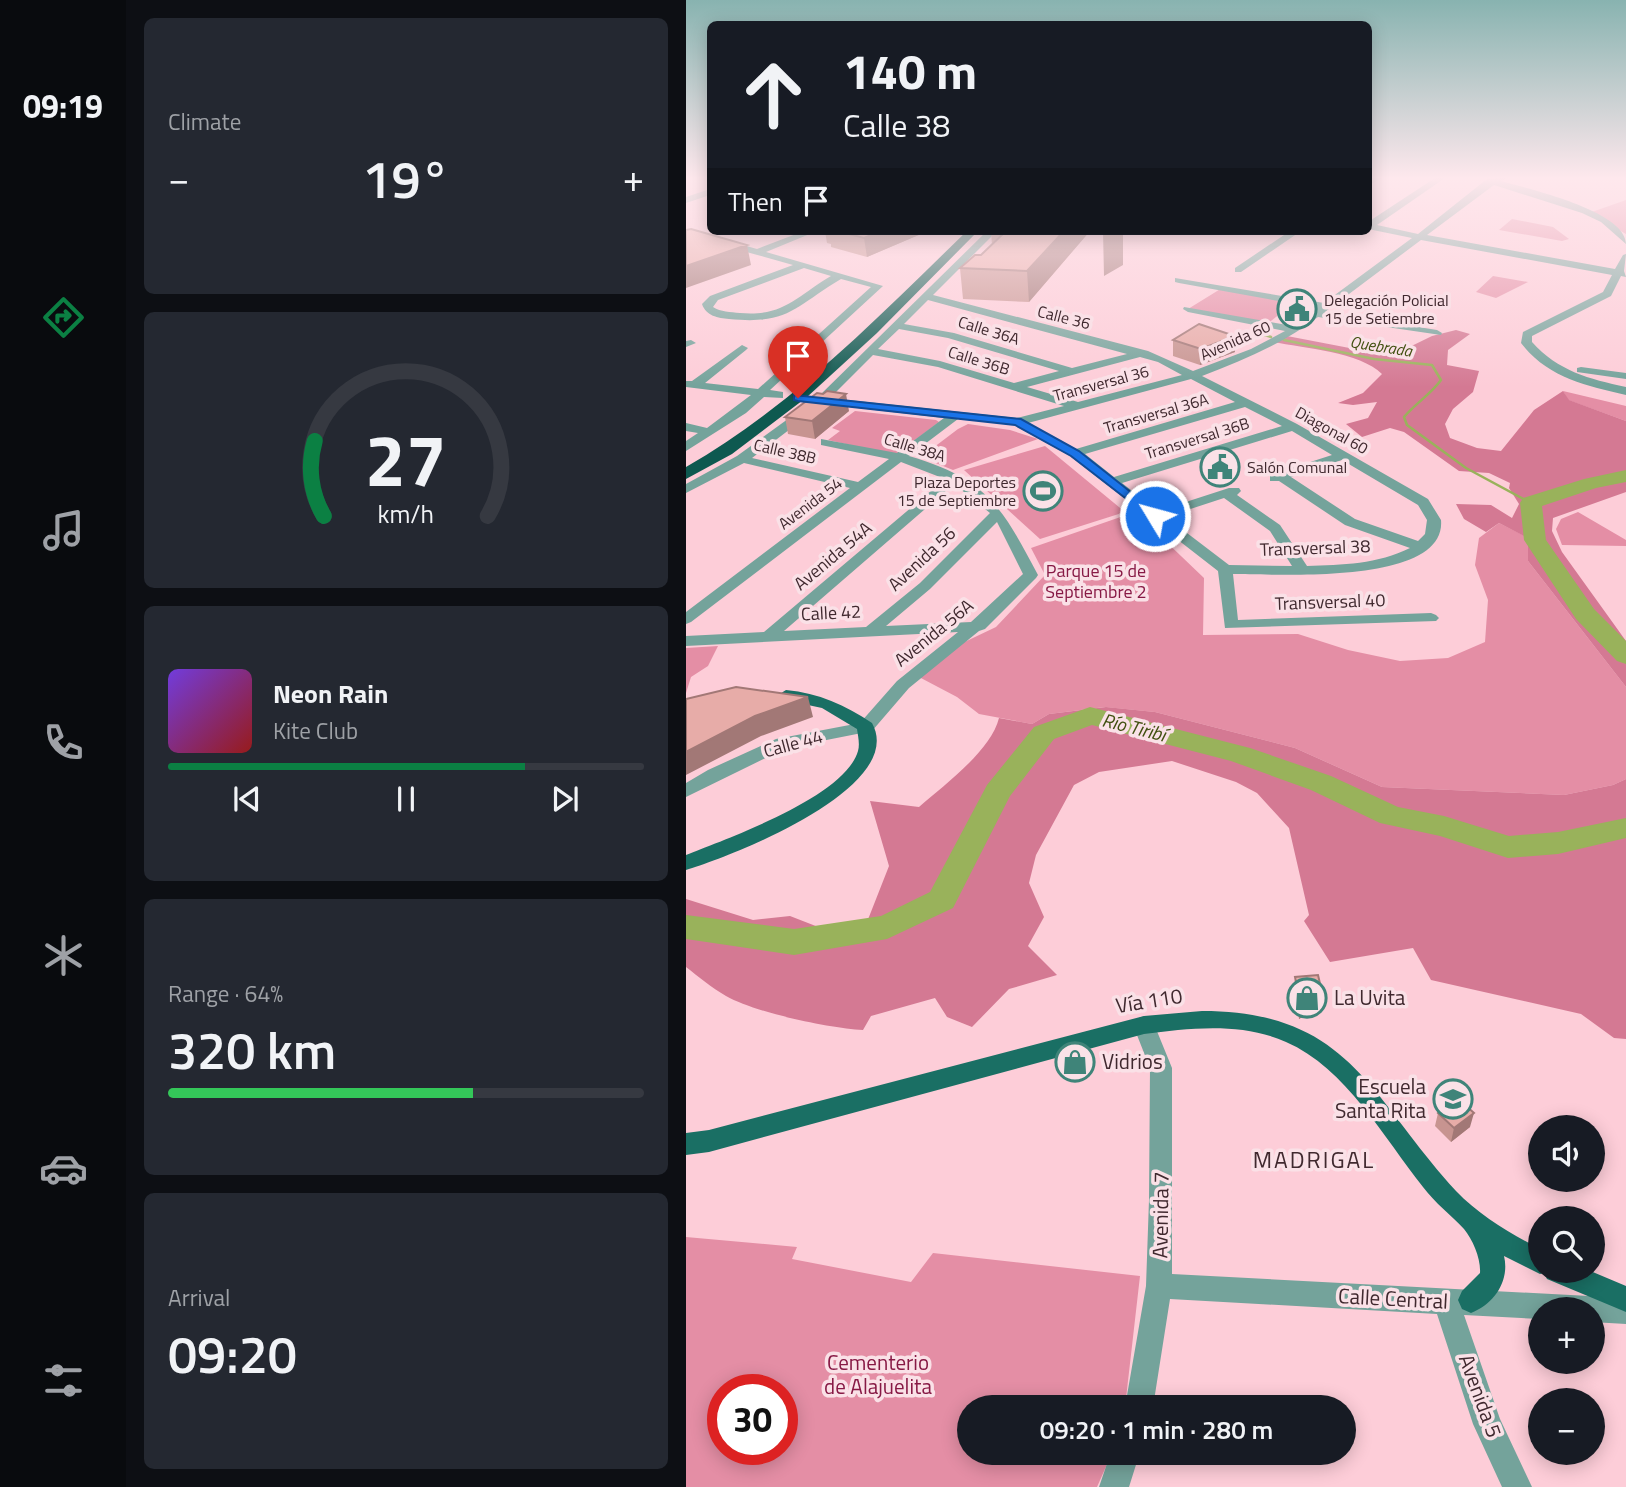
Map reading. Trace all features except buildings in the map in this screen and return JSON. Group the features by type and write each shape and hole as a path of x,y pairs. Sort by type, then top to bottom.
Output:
{"highway":[{"path":"839,341 940,247"},
{"path":"691,465 752,434 798,398 956,247"},
{"path":"691,465 809,369"}],"main road":[{"path":"686,863 820,804 850,779 867,752 866,727 842,710 814,698 764,695"},
{"name":"Vía 110","path":"686,1144 709,1141 1144,1026 1182,1020 1230,1020 1265,1025 1299,1037 1324,1053 1346,1073 1450,1201 1473,1222 1528,1255"},
{"path":"1459,1301 1488,1288 1493,1278 1490,1254 1473,1222"},
{"path":"1587,1283 1626,1299"}],"street":[{"path":"686,447 762,393 878,286 741,247"},
{"path":"757,252 768,247"},
{"path":"686,489 741,459 821,400 975,247"},
{"path":"1238,270 1272,247"},
{"name":"Avenida 60","path":"1193,375 1255,351 1295,330 1403,247"},
{"path":"1481,247 1623,273"},
{"path":"1626,257 1623,273 1607,294 1527,334 1526,342 1546,365 1574,379 1626,391"},
{"path":"803,265 721,295 711,300 707,306 716,313 769,318 790,311 823,284 840,275"},
{"path":"1179,280 1437,333"},
{"path":"1210,295 1222,288"},
{"name":"Calle 36","path":"925,296 1144,353 1193,375"},
{"path":"1199,302 1188,309 1295,330"},
{"name":"Calle 36A","path":"895,325 950,335 1073,372"},
{"path":"690,384 742,348"},
{"name":"Calle 36B","path":"869,351 940,364 1078,406"},
{"path":"1014,387 1144,353"},
{"path":"1546,365 1626,376"},
{"name":"Diagonal 60","path":"1193,375 1423,502 1434,515 1436,530"},
{"name":"Transversal 36","path":"1017,422 1193,375"},
{"path":"690,384 779,396"},
{"path":"798,398 1017,422 1075,453 1225,569"},
{"name":"Transversal 36A","path":"1075,453 1245,403"},
{"name":"Avenida 54","path":"686,618 954,416"},
{"path":"686,427 710,432"},
{"name":"Transversal 36B","path":"1111,482 1293,428"},
{"name":"Calle 38A","path":"825,442 927,465 954,478 997,514 1031,575"},
{"path":"1342,456 1278,477 1350,522 1423,548"},
{"name":"Calle 38B","path":"741,459 862,487"},
{"name":"Avenida 54A","path":"769,636 954,478"},
{"path":"1155,516 1230,493 1275,528 1301,568"},
{"name":"Avenida 56","path":"871,631 925,586 997,514"},
{"name":"Transversal 38","path":"1225,569 1374,567 1397,561 1423,548 1436,530"},
{"name":"Transversal 40","path":"1225,569 1231,625 1431,618"},
{"name":"Avenida 56A","path":"866,727 877,710 924,665 979,626 1031,575"},
{"name":"Calle 42","path":"686,641 979,626"},
{"name":"Calle 44","path":"686,791 714,774 782,743 866,727"},
{"name":"Avenida 7","path":"1141,1395 1159,1286 1161,1068 1144,1026"},
{"name":"Calle Central","path":"1159,1286 1626,1311"},
{"name":"Avenida 5","path":"1459,1301 1488,1424 1517,1487"},
{"path":"1114,1487 1122,1465"}],"green space":[{"path":"1493,276 1528,282 1496,298 1476,292"},
{"path":"1222,288 1296,301 1266,325 1188,309"},
{"path":"1563,391 1626,406 1626,421 1568,400"},
{"path":"855,411 939,422 895,455 828,440 840,431 832,428"},
{"path":"968,424 1010,430 1038,439 953,470 921,457"},
{"name":"Plaza Deportes 15 de Septiembre","path":"1045,446 1125,512 1040,539 964,470"},
{"name":"Parque 15 de Septiembre 2","path":"1135,512 1204,578 1203,635 1298,634 1348,650 1400,661 1448,658 1485,642 1488,600 1475,565 1479,538 1499,523 1529,538 1528,561 1626,687 1626,779 1613,785 1564,795 1382,787 1295,748 1155,712 1105,707 1049,714 1032,724 979,714 957,697 919,677 954,647 996,627 1045,575 1031,548"},
{"path":"1578,512 1626,540 1626,546 1562,545 1556,529 1561,519"},
{"path":"718,646 708,666 691,677 686,693 686,648"},
{"name":"Cementerio de Alajuelita","path":"686,1237 797,1247 792,1259 911,1282 933,1253 1140,1276 1126,1395 957,1395 957,1465 1107,1465 1097,1487 686,1487"}],"shaded area":[{"path":"1456,330 1470,334 1448,350 1447,365 1479,371 1473,392 1453,409 1445,424 1450,438 1477,448 1501,451 1534,410 1563,391 1569,400 1626,421 1626,492 1553,518 1552,531 1562,552 1626,641 1626,687 1528,561 1528,538 1499,523 1486,532 1464,519 1456,504 1491,505 1512,518 1519,504 1509,488 1510,483 1489,473 1459,471 1404,432 1390,428 1362,437 1346,424 1368,418 1377,402 1353,405 1338,403 1363,393 1382,374 1346,356 1273,342 1287,336 1391,356 1432,336"},
{"path":"1106,707 1155,712 1295,748 1382,787 1564,795 1613,785 1626,779 1626,1039 1614,1038 1581,1014 1431,980 1413,948 1330,962 1304,921 1309,915 1289,828 1257,793 1236,782 1172,761 1099,772 1074,785 1036,855 1029,883 1044,917 1028,946 1057,975 1009,989 972,1027 947,1017 935,998 871,1016 863,1030 813,1023 739,1002 726,996 686,967 686,899 753,920 790,916 826,930 867,922 889,866 870,801 919,807 977,755 987,743 999,718 1032,724 1049,714"}],"waterway":[{"name":"Quebrada","path":"1265,335 1271,337"},
{"path":"1284,340 1374,359 1432,365 1441,380 1404,417 1407,425 1466,468 1531,503"},
{"name":"Río Tiribí","path":"1626,476 1591,483 1531,503 1535,540 1585,614 1626,656"},
{"name":"Río Tiribí","path":"686,927 794,942 887,927 942,900 997,792 1044,733 1090,716 1240,754 1321,783 1391,816 1444,826 1508,847 1558,843 1626,828"}],"place":[{"name":"Delegación Policial 15 de Setiembre","path":"1297,309"},
{"name":"Salón Comunal","path":"1220,467"},
{"name":"Plaza Deportes 15 de Septiembre","path":"1043,491"},
{"name":"La Uvita","path":"1307,998"},
{"name":"Vidrios","path":"1075,1062"},
{"name":"Escuela Santa Rita","path":"1453,1099"}],"district":[{"name":"MADRIGAL","path":"1314,1160"}],"route":[{"path":"798,398 1017,422 1075,453 1155,516"}]}
